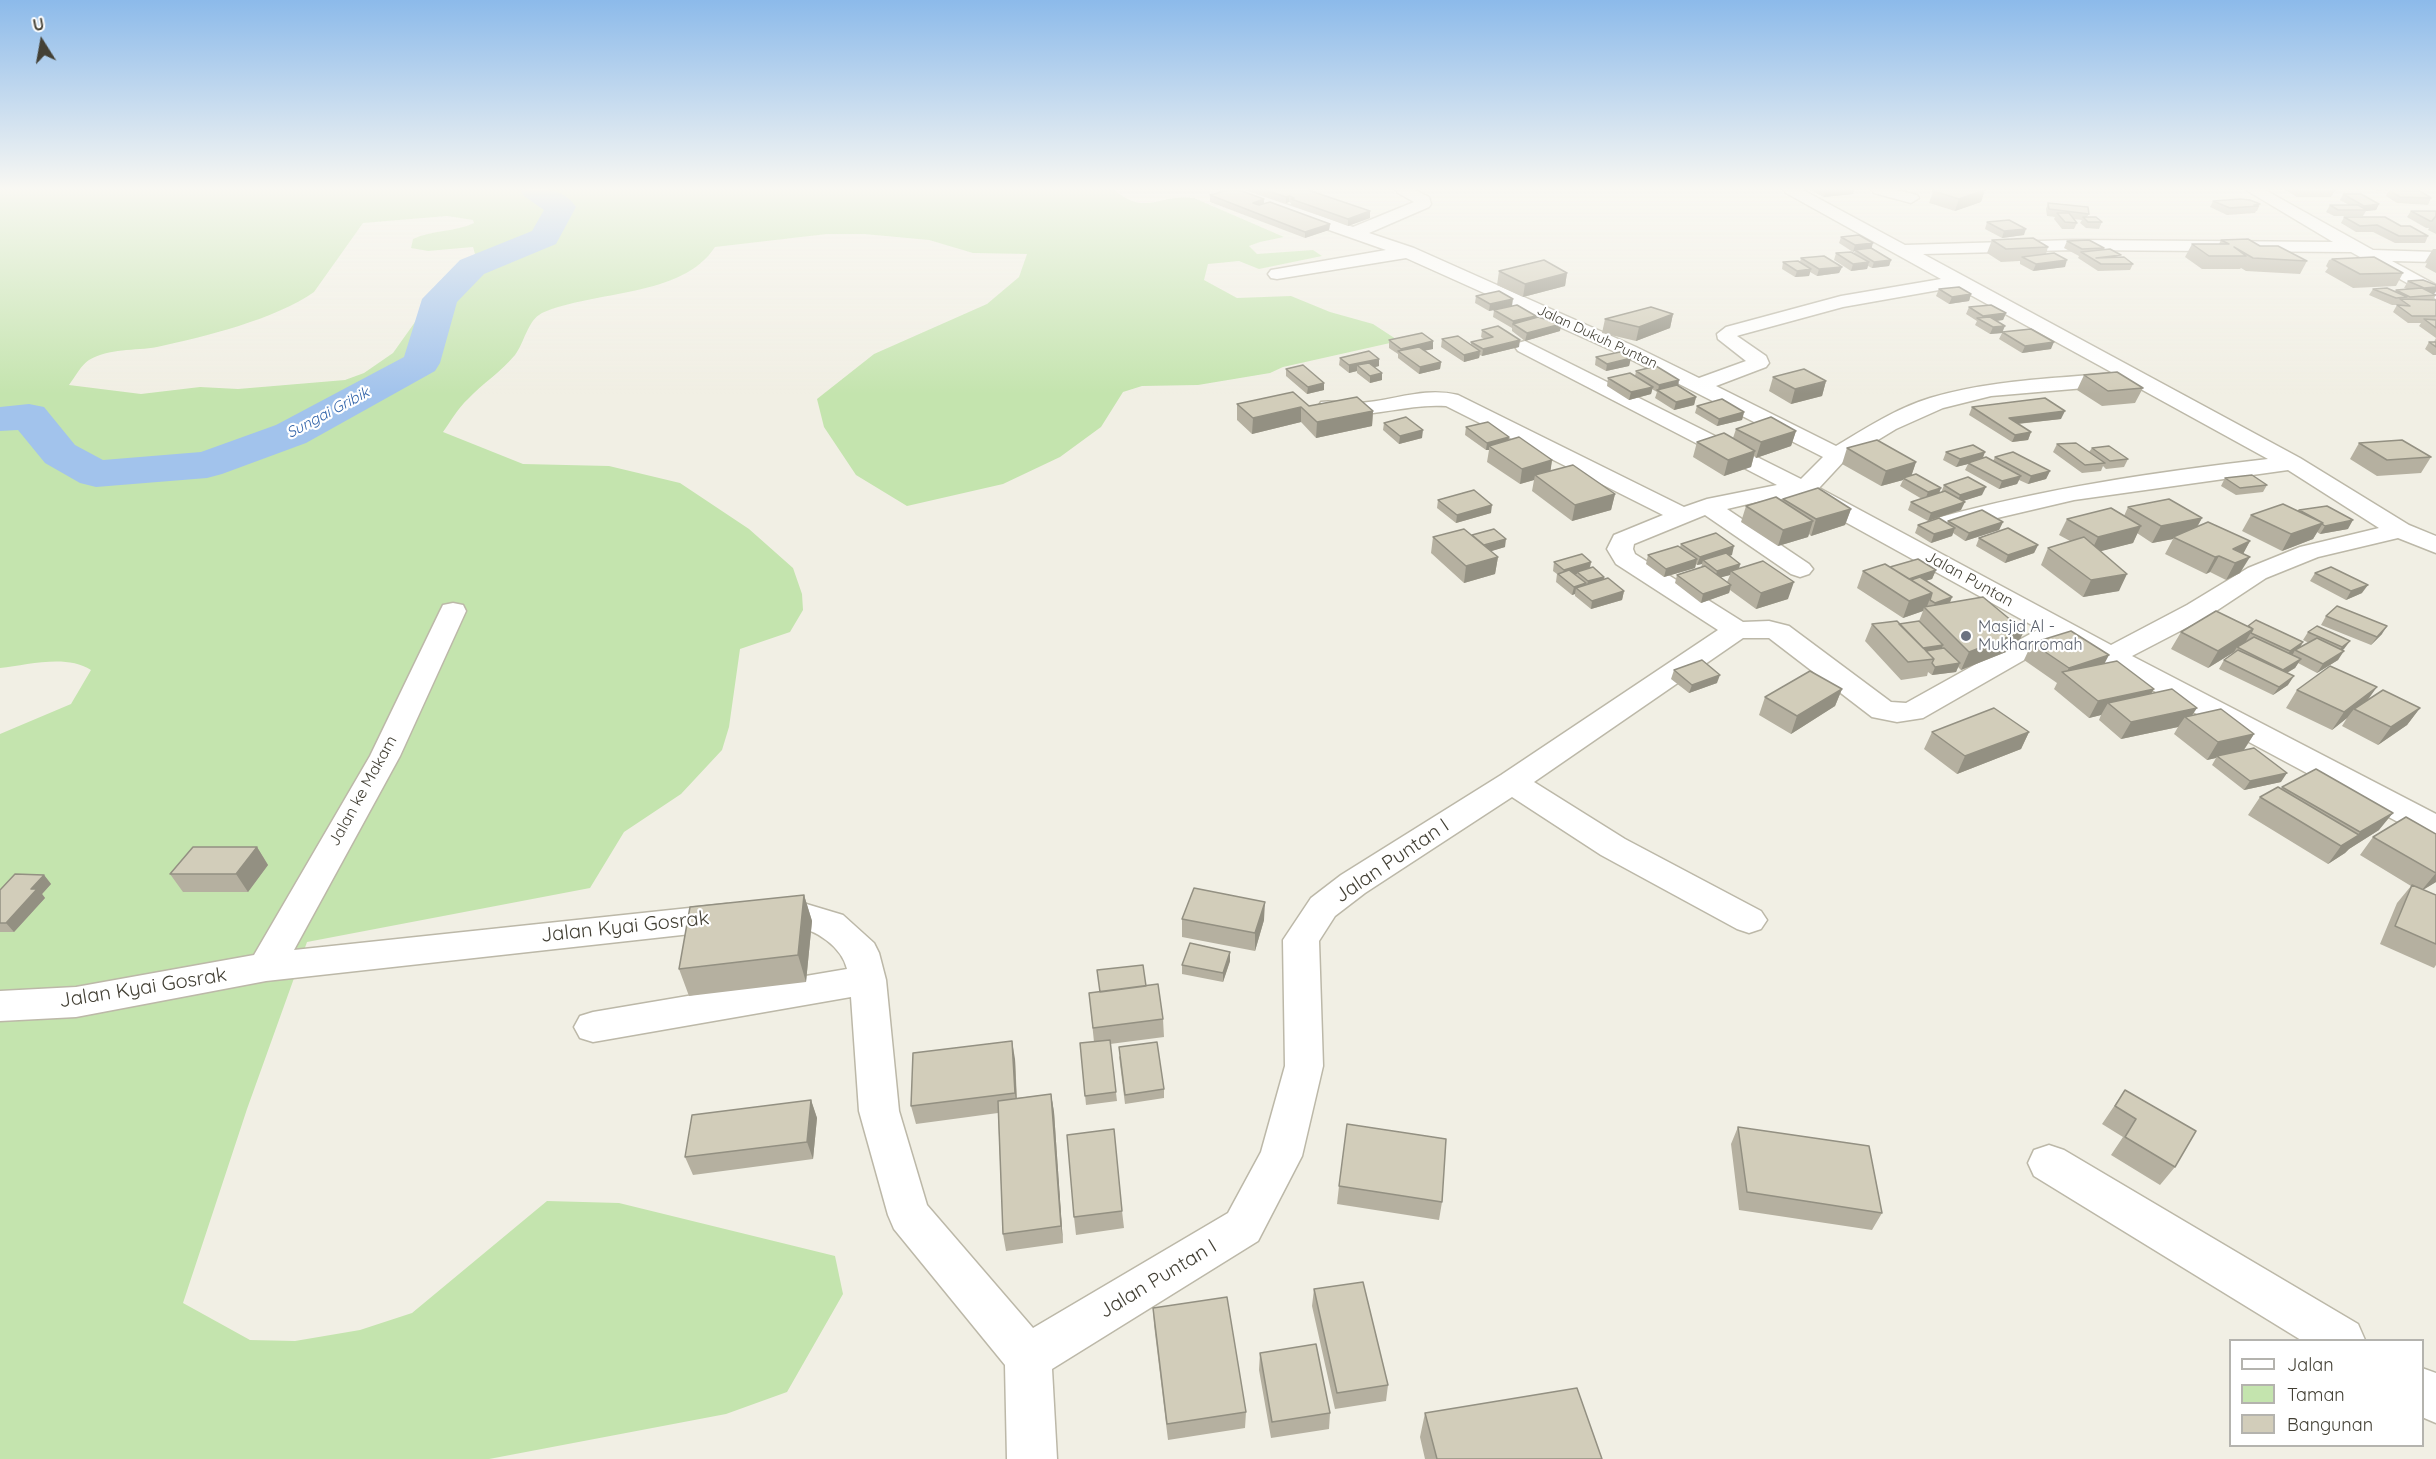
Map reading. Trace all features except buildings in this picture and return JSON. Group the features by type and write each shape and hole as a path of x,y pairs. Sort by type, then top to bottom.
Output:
{"street":[{"path":"1277,274 1372,258"},
{"name":"Jalan Dukuh Puntan","path":"1422,258 1620,346 1837,456"},
{"path":"1919,258 2292,463 2400,530 2436,545"},
{"path":"2374,258 2436,292"},
{"path":"1697,386 1759,363 1760,360 1755,356 1728,339 1727,334 1841,302 1958,281"},
{"name":"Jalan Puntan","path":"1525,348 1803,490 2110,657 2436,828"},
{"path":"2059,629 1912,711 1897,713 1882,710 1779,632 1769,628 1737,630 1625,559 1620,549 1623,540 1694,511 1761,494 1803,490 1837,456 1888,424 1936,403 1991,390 2134,377"},
{"path":"1304,406 1355,410 1424,398 1450,400 1694,511 1800,569"},
{"path":"1894,538 1980,513 2066,495 2162,478 2292,463"},
{"path":"2110,657 2197,611 2257,573 2309,552 2400,530"},
{"name":"Jalan ke Makam","path":"266,967 385,756 453,611"},
{"name":"Jalan Puntan I","path":"1029,1357 1244,1227 1281,1156 1304,1066 1300,940 1323,907 1353,884 1512,782 1737,630"},
{"path":"1512,782 1613,847 1749,920"},
{"name":"Jalan Kyai Gosrak","path":"0,1006 76,1002 266,967 705,918 793,913 831,924 861,953 868,980 879,1111 909,1215 1029,1357"},
{"path":"593,1028 868,980"},
{"path":"2049,1163 2246,1280 2339,1339"},
{"path":"1029,1357 1032,1459"}],"green space":[{"path":"0,258 338,258 314,292 280,311 196,338 157,347 105,353 83,365 69,385 141,394 200,387 238,389 345,380 364,373 393,353 425,308 457,270 470,258 705,258 681,276 659,284 586,300 542,313 533,321 515,355 464,403 443,432 523,464 609,466 680,483 749,529 793,568 802,594 803,610 790,632 740,649 729,727 722,750 681,794 624,832 590,888 307,942 247,1109 183,1303 250,1340 295,1341 360,1330 412,1313 547,1201 619,1203 835,1256 843,1294 787,1392 726,1414 489,1459 0,1459 0,734 71,704 91,670 70,663 35,663 0,668"},
{"path":"1026,258 1312,258 1259,269 1239,261 1208,264 1204,280 1237,298 1291,296 1330,312 1373,324 1399,341 1283,367 1270,373 1198,385 1142,386 1123,392 1101,427 1060,457 1003,484 907,506 856,475 824,427 817,399 874,354 987,304 1019,277"}],"waterway":[{"name":"Sungai Gribik","path":"0,419 29,416 60,454 96,474 207,465 291,434 421,363 440,299 472,267 494,258"}],"place":[{"name":"Masjid Al - Mukharromah","path":"1966,636"}]}
